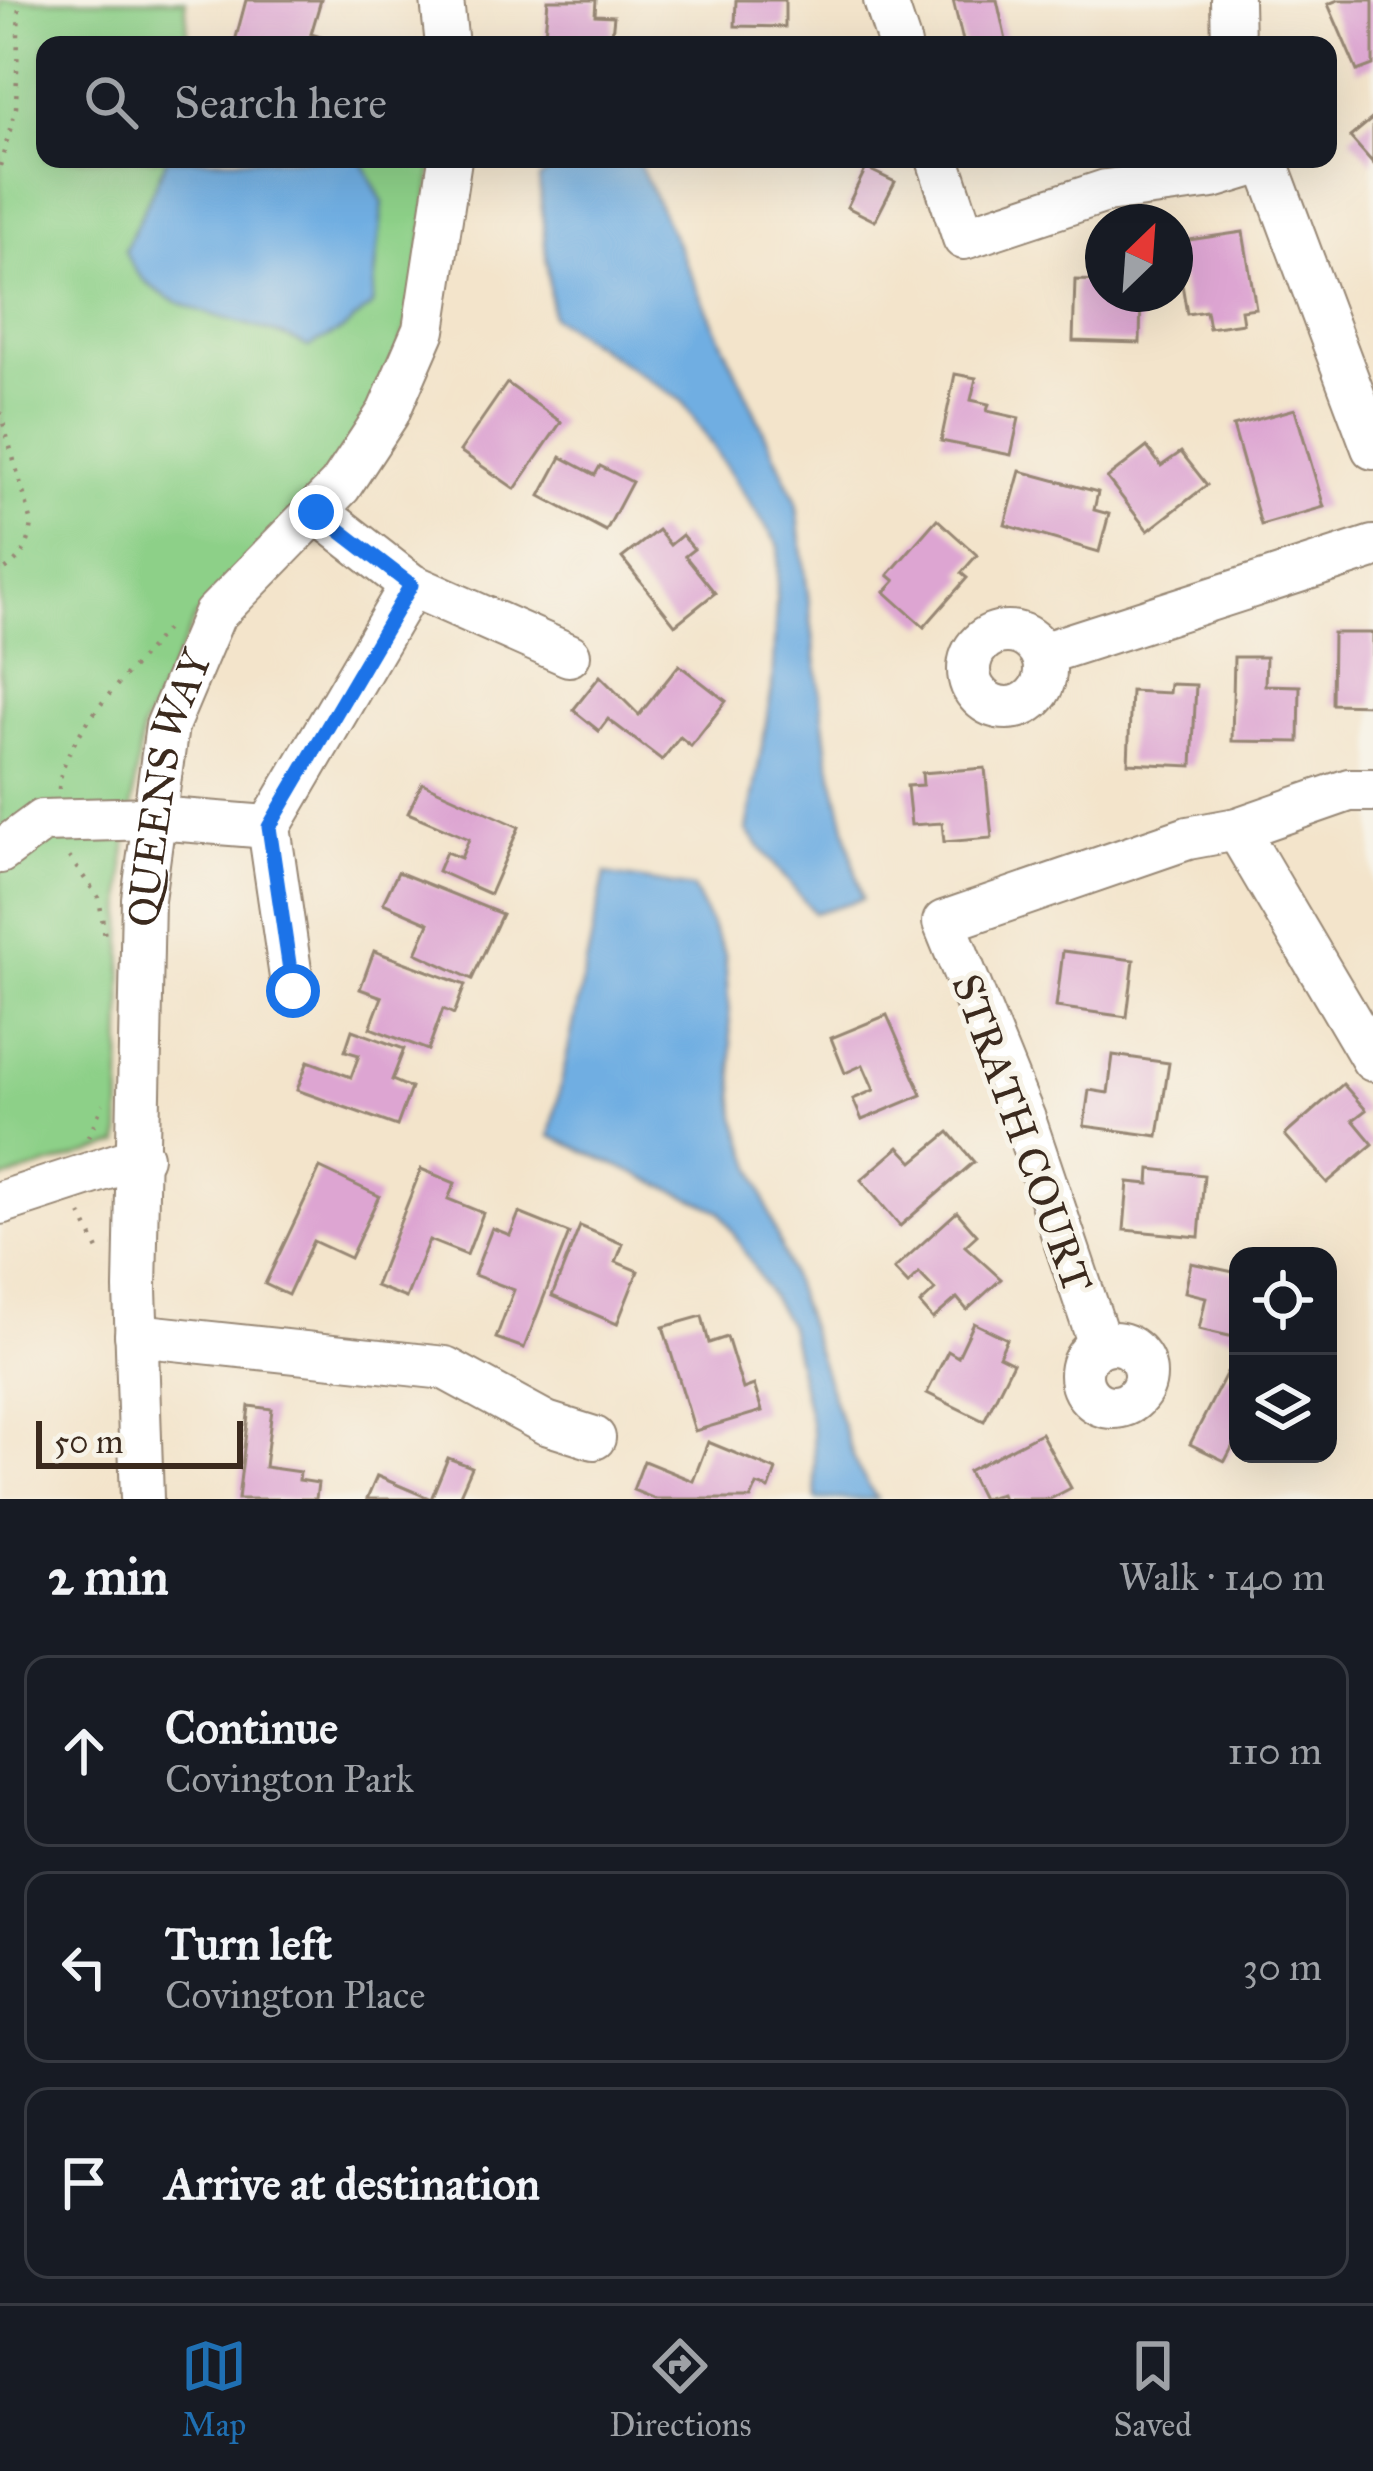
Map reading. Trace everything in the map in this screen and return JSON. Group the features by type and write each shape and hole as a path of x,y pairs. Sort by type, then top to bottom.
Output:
{"street":[{"path":"442,0 446,36"},
{"path":"885,0 897,36"},
{"path":"1232,0 1233,36"},
{"name":"QUEENS WAY","path":"142,1499 136,1334 143,899 166,726 214,615 340,486 388,413 424,330 449,168"},
{"path":"941,168 964,238 1106,191 1214,177 1242,168"},
{"path":"1269,168 1371,440"},
{"path":"316,512 411,585 569,655"},
{"path":"1042,654 1373,547"},
{"path":"293,991 269,827 411,585"},
{"path":"1373,790 1348,790 1237,830 1373,1060"},
{"path":"0,852 42,821 154,818 269,827"},
{"name":"STRATH COURT","path":"1100,1345 1024,1119 944,922 1188,838 1237,830"},
{"path":"0,1203 142,1157"},
{"path":"136,1334 445,1368 546,1424 594,1438"}],"path":[{"path":"0,166 14,122 19,0"},
{"path":"0,412 32,523 23,552 0,574"}],"green space":[{"path":"0,0 185,0 188,36 36,36 36,168 433,168 413,309 386,386 340,465 196,617 142,730 124,861 120,1144 0,1180"}],"water":[{"path":"163,168 366,168 383,203 372,305 344,329 308,347 178,302 137,272 125,250"},
{"path":"552,168 641,168 796,500 828,755 862,899 814,913 747,831 772,689 779,546 682,401 552,317 539,179"},
{"path":"605,874 693,888 725,954 736,1117 857,1467 877,1499 816,1499 813,1435 789,1326 720,1211 550,1136"}],"building":[{"path":"246,0 321,0 311,34 317,36 236,36"},
{"path":"548,0 596,0 595,15 614,16 612,36 545,36"},
{"path":"736,0 785,0 785,27 735,26"},
{"path":"953,0 997,0 1005,36 962,36"},
{"path":"1373,0 1373,65 1357,71 1328,4"},
{"path":"1373,118 1373,163 1350,137"},
{"path":"866,168 895,182 875,221 847,207"},
{"path":"1243,232 1256,308 1241,310 1243,323 1209,328 1206,311 1187,314 1193,312 1193,239"},
{"path":"1075,280 1085,280 1085,312 1141,312 1140,343 1073,341"},
{"path":"955,374 976,378 971,400 989,404 987,411 1019,418 1011,455 941,441"},
{"path":"507,383 561,422 515,489 460,451"},
{"path":"1295,409 1324,507 1261,525 1233,426"},
{"path":"1147,447 1161,466 1181,452 1207,485 1148,531 1107,478"},
{"path":"561,457 595,475 600,466 632,482 606,531 540,496"},
{"path":"1020,471 1098,492 1094,510 1109,514 1099,552 1005,525"},
{"path":"937,519 977,555 961,573 967,578 924,627 885,592 895,581 888,575"},
{"path":"658,530 670,545 682,535 694,549 685,556 715,593 675,625 622,558"},
{"path":"1333,633 1373,633 1373,705 1332,704"},
{"path":"1234,657 1266,657 1265,685 1300,686 1299,742 1232,741"},
{"path":"679,665 726,701 691,746 680,737 662,760 608,719 599,731 573,710 600,676 639,715"},
{"path":"1170,684 1196,685 1192,766 1128,763 1131,691 1169,693"},
{"path":"985,768 992,838 944,842 942,823 911,825 907,786 923,785 922,773"},
{"path":"422,783 519,827 490,894 438,871 446,852 461,858 469,839 408,813"},
{"path":"398,872 502,914 472,979 416,953 429,923 383,903"},
{"path":"374,951 465,985 454,1014 443,1009 428,1050 370,1028 382,997 360,989"},
{"path":"1063,951 1134,960 1127,1017 1056,1007"},
{"path":"887,1015 922,1095 862,1120 853,1099 874,1090 863,1065 845,1073 831,1038"},
{"path":"352,1030 404,1049 392,1080 411,1088 397,1126 297,1090 308,1061 351,1077 359,1055 345,1051"},
{"path":"1113,1055 1169,1063 1158,1136 1084,1126 1089,1090 1108,1093"},
{"path":"1343,1084 1366,1110 1353,1120 1373,1144 1327,1183 1285,1135"},
{"path":"949,1132 974,1162 900,1226 861,1180 899,1147 913,1162"},
{"path":"320,1168 379,1196 350,1258 313,1241 288,1295 265,1284"},
{"path":"421,1169 455,1183 448,1199 483,1213 467,1255 429,1240 406,1298 375,1286"},
{"path":"1150,1169 1204,1175 1199,1237 1124,1230 1128,1182 1149,1184"},
{"path":"957,1212 977,1235 965,1246 1001,1279 967,1310 957,1298 933,1319 920,1304 935,1290 919,1273 908,1284 894,1269"},
{"path":"519,1213 569,1233 524,1348 496,1338 514,1290 474,1275 492,1228 510,1235"},
{"path":"580,1226 623,1244 616,1262 638,1271 617,1324 552,1296"},
{"path":"1191,1263 1229,1271 1229,1336 1199,1329 1206,1297 1185,1292"},
{"path":"702,1316 709,1343 727,1337 743,1389 754,1385 762,1411 695,1431 663,1327"},
{"path":"974,1323 1007,1339 999,1356 1013,1363 984,1421 927,1393 948,1351 958,1357"},
{"path":"1227,1372 1229,1453 1225,1461 1190,1444"},
{"path":"249,1406 272,1409 265,1467 300,1472 299,1480 318,1483 316,1499 238,1499"},
{"path":"1041,1433 1071,1488 1050,1499 1003,1499 1001,1494 982,1499 968,1471"},
{"path":"708,1442 776,1470 769,1489 757,1485 751,1499 655,1499 633,1490 644,1461 693,1481"},
{"path":"448,1458 472,1467 458,1499 431,1499"},
{"path":"377,1476 431,1499 367,1499"}],"route":[{"path":"293,991 269,827 411,585 316,512"}]}
